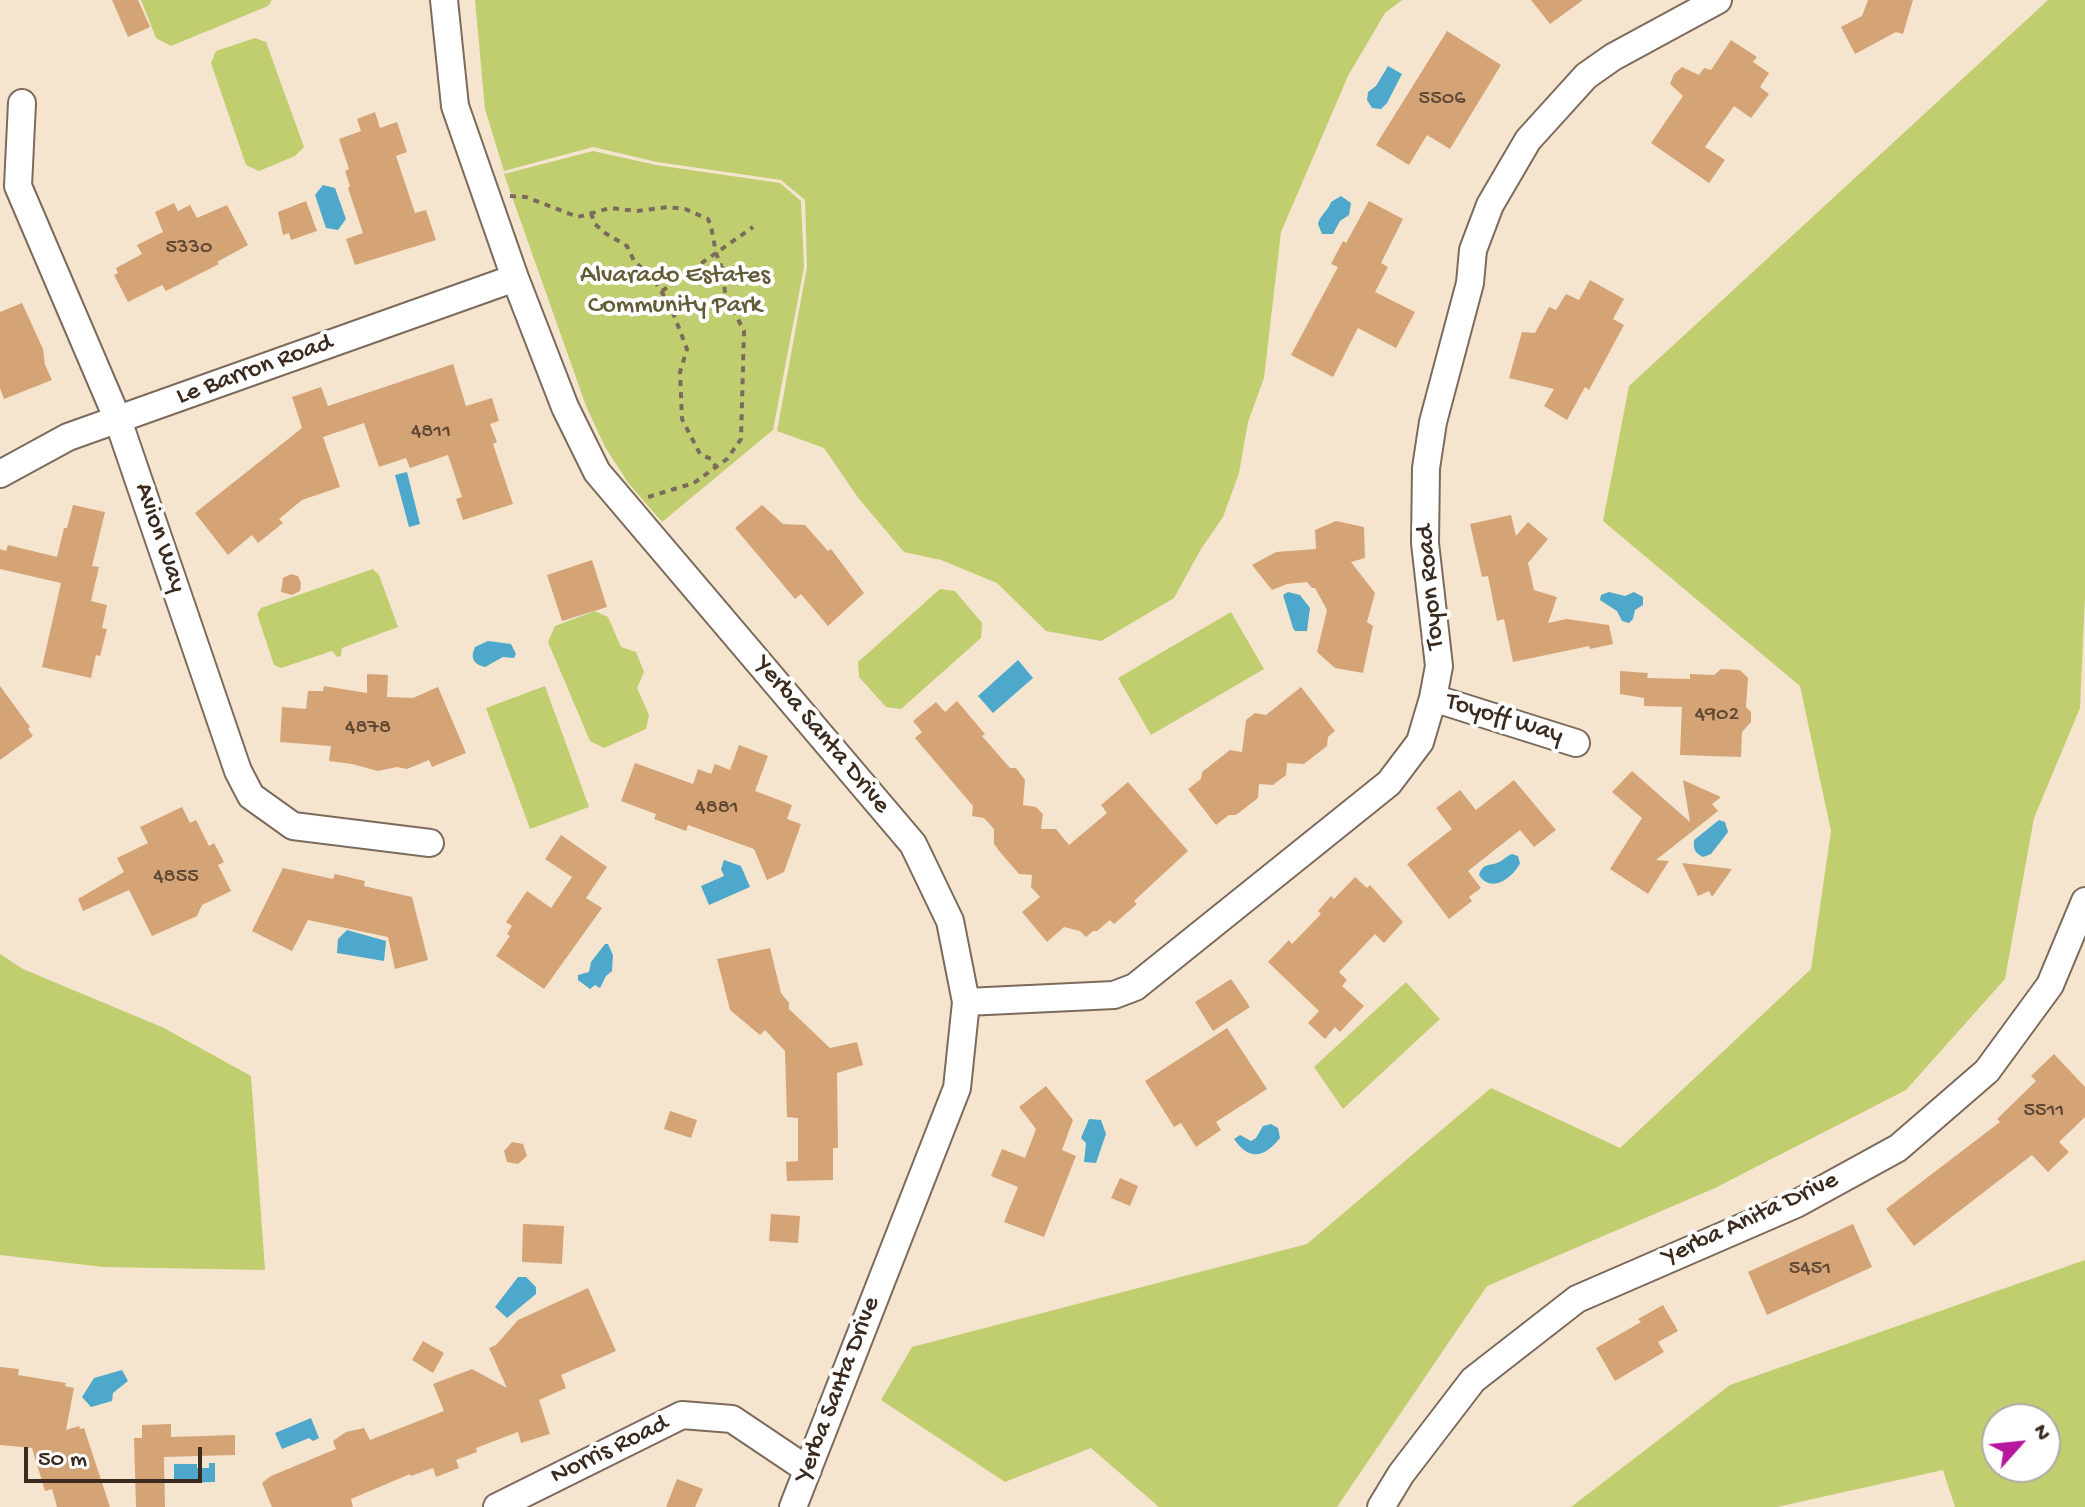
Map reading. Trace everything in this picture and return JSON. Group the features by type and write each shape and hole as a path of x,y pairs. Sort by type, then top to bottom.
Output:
{"street":[{"name":"Yerba Santa Drive","path":"444,0 455,106 515,278 565,407 597,472 913,844 950,921 966,1002 957,1088 793,1507"},
{"name":"Toyon Road","path":"966,1002 1114,995 1135,987 1389,783 1420,742 1439,666 1425,543 1426,468 1433,422 1470,283 1473,250 1490,205 1528,140 1586,76 1613,57 1718,0"},
{"name":"Avion Way","path":"22,103 18,186 118,420 238,771 251,796 293,826 430,843"},
{"name":"Le Barron Road","path":"0,474 68,437 515,278"},
{"name":"Toyoff Way","path":"1433,698 1576,743"},
{"name":"Yerba Anita Drive","path":"1381,1507 1401,1474 1473,1380 1577,1299 1796,1204 1898,1148 1987,1071 2050,985 2085,901"},
{"name":"Norris Road","path":"497,1507 682,1415 732,1419 808,1470"}],"path":[{"path":"489,202 520,195 578,217 610,208 637,211 669,207 685,209 708,219 723,270 725,294 741,320 746,342 741,439 736,450 694,483 642,498 626,507"},
{"path":"591,213 595,224 627,246 634,261 652,277 670,305 687,349 680,372 682,419 700,454 711,459 717,467"},
{"path":"662,291 753,227"}],"green space":[{"path":"141,0 272,0 268,6 171,46 156,38"},
{"path":"475,0 1402,0 1385,13 1348,76 1281,232 1264,378 1248,422 1239,473 1223,517 1174,598 1101,641 1046,631 997,583 941,560 904,552 859,499 824,448 777,431 807,267 805,200 781,180 657,162 593,147 504,171 485,109"},
{"path":"2048,0 2085,0 2085,596 2080,708 2034,818 2005,979 1906,1090 1715,1188 1487,1286 1337,1507 1159,1507 1091,1448 1005,1482 881,1400 912,1347 1307,1244 1491,1088 1620,1148 1811,969 1831,831 1800,686 1603,521 1629,386"},
{"path":"255,38 266,42 304,147 295,156 259,171 246,165 211,63 216,51"},
{"name":"Alvarado Estates Community Park","path":"593,151 656,165 780,183 801,201 804,267 773,430 662,522 629,484 605,447 586,406 504,174"},
{"path":"373,569 379,575 398,627 342,648 341,656 337,657 332,651 281,668 274,665 257,614 261,608"},
{"path":"940,589 955,591 982,623 981,638 901,709 886,707 859,677 858,662"},
{"path":"595,611 608,617 621,647 636,652 644,672 637,688 649,715 646,729 604,748 590,741 548,642 555,626"},
{"path":"1231,612 1264,669 1151,735 1118,678"},
{"path":"545,686 589,807 530,829 486,708"},
{"path":"0,954 23,969 164,1028 251,1076 265,1270 103,1267 0,1255"},
{"path":"1406,982 1440,1019 1343,1109 1314,1067"},
{"path":"2085,1260 2085,1507 1955,1507 1943,1470 1777,1507 1571,1507 1730,1385"}],"water":[{"path":"1388,66 1402,74 1387,103 1381,109 1372,108 1367,100 1368,92 1376,86"},
{"path":"323,185 335,188 346,219 338,230 326,228 315,195"},
{"path":"1341,196 1351,203 1349,215 1340,221 1333,234 1322,234 1319,221 1331,202"},
{"path":"407,472 420,524 409,527 395,475"},
{"path":"1288,592 1300,595 1310,608 1307,631 1295,631 1293,628 1283,595"},
{"path":"1609,592 1625,596 1634,592 1643,597 1643,605 1635,610 1629,623 1622,621 1617,611 1600,600 1601,595"},
{"path":"488,641 511,644 516,654 514,658 503,657 485,667 478,664 473,657 475,647"},
{"path":"1018,660 1033,678 993,713 978,696"},
{"path":"1719,820 1725,822 1728,832 1711,854 1703,857 1695,850 1694,840"},
{"path":"1512,854 1518,856 1520,863 1501,882 1489,883 1479,875 1484,867"},
{"path":"724,860 741,866 750,887 709,905 701,886 724,876 721,869"},
{"path":"347,930 386,941 384,961 337,953 338,939"},
{"path":"608,944 613,955 612,971 600,988 595,985 590,989 578,980 578,975 589,972 591,962"},
{"path":"1089,1119 1101,1120 1106,1134 1096,1163 1084,1162 1086,1143 1081,1138"},
{"path":"1271,1124 1278,1128 1280,1138 1262,1153 1245,1151 1234,1139 1240,1135 1251,1141 1263,1126"},
{"path":"518,1277 526,1277 536,1287 536,1294 507,1318 495,1307"},
{"path":"122,1370 128,1381 113,1393 112,1401 91,1407 82,1397 94,1378"},
{"path":"311,1418 319,1438 313,1441 309,1438 282,1449 275,1433"},
{"path":"209,1463 215,1463 215,1482 174,1483 174,1464 197,1464 197,1468 209,1468"}],"building":[{"path":"112,0 138,0 150,27 128,37"},
{"path":"1531,0 1583,0 1550,24"},
{"path":"1868,0 1913,0 1903,34 1896,32 1855,54 1841,27 1862,16"},
{"path":"1447,31 1501,65 1450,149 1427,135 1409,165 1376,145"},
{"path":"1731,40 1757,57 1753,62 1769,73 1760,87 1769,94 1751,118 1734,106 1705,147 1725,160 1709,183 1651,143 1683,96 1670,84 1674,74 1682,67 1699,75 1704,68 1711,70"},
{"path":"375,112 380,128 397,122 407,152 396,156 415,213 426,210 436,240 355,265 346,239 363,233 348,188 345,171 349,169 339,139 361,131 357,119"},
{"path":"306,201 317,231 291,240 289,233 283,235 278,212"},
{"path":"1369,201 1403,219 1381,263 1388,267 1375,292 1415,312 1396,348 1358,328 1333,377 1291,355 1338,267 1331,264"},
{"path":"174,203 178,211 190,205 197,218 227,205 248,245 166,291 162,285 128,302 114,275 118,273 116,268 142,254 137,245 163,232 155,212"},
{"path":"1590,280 1624,299 1613,319 1624,325 1589,390 1585,387 1567,420 1544,406 1554,389 1509,378 1522,332 1535,333 1549,307 1556,310 1566,294 1579,300"},
{"path":"22,303 43,349 45,365 52,380 4,399 0,388 0,312"},
{"path":"453,364 466,406 492,398 499,421 490,424 497,442 493,444 513,504 463,520 456,499 462,497 448,455 410,468 406,458 379,467 364,423 323,437 340,487 302,500 279,519 283,523 258,543 252,535 228,555 195,513 302,428 292,397 321,387 328,406"},
{"path":"73,505 105,512 92,566 99,567 91,601 107,605 102,628 107,629 91,678 42,667 61,583 0,569 0,549 6,551 8,545 57,557"},
{"path":"762,505 783,524 805,525 828,551 831,549 864,593 828,626 801,594 795,599 735,528"},
{"path":"1511,515 1516,536 1528,522 1548,539 1528,563 1534,590 1557,597 1548,623 1566,619 1609,625 1613,644 1513,662 1504,619 1497,621 1488,576 1482,577 1470,524"},
{"path":"1336,521 1364,527 1365,558 1351,562 1375,593 1367,622 1373,626 1363,673 1335,668 1317,652 1327,610 1315,588 1307,582 1287,584 1272,590 1252,565 1276,552 1316,549 1315,530"},
{"path":"592,560 607,607 562,621 547,575"},
{"path":"291,574 298,576 301,583 300,591 292,595 281,592 283,578"},
{"path":"1721,669 1740,670 1748,678 1746,707 1751,712 1751,722 1742,732 1741,757 1680,755 1682,707 1644,706 1644,698 1620,694 1620,671 1648,673 1647,678 1690,679 1690,674 1714,675"},
{"path":"367,674 388,675 387,697 413,698 438,687 466,753 432,767 429,760 407,769 397,767 378,771 329,761 331,746 280,742 282,707 306,709 308,691 323,691 324,686 367,693"},
{"path":"0,686 30,727 28,729 33,736 0,760"},
{"path":"1301,687 1335,731 1328,737 1327,746 1304,764 1287,763 1286,775 1273,785 1259,784 1258,798 1236,815 1229,815 1216,825 1188,789 1201,779 1202,772 1230,750 1242,752 1246,720 1255,713 1266,715"},
{"path":"957,701 985,734 982,736 1025,780 1023,805 1036,807 1043,814 1041,829 1056,829 1069,845 1107,813 1101,805 1128,782 1188,851 1114,924 1110,920 1086,937 1080,931 1064,927 1047,942 1022,912 1040,897 1031,887 1032,875 1019,874 1000,852 994,844 994,829 984,818 972,816 973,806 915,738 922,732 913,721 936,702 945,712"},
{"path":"739,745 768,756 755,791 792,805 787,819 801,824 784,872 767,880 754,849 688,825 686,831 654,819 656,814 621,801 635,763 693,784 698,769 711,774 715,764 730,770"},
{"path":"1632,771 1690,822 1683,780 1721,797 1712,804 1718,811 1656,860 1669,861 1648,894 1610,869 1642,818 1612,792"},
{"path":"1514,780 1556,830 1534,847 1520,830 1468,871 1481,888 1469,897 1472,901 1449,919 1407,864 1452,829 1436,808 1460,790 1476,810"},
{"path":"182,807 190,823 196,820 209,846 214,843 224,862 218,865 231,891 202,905 197,916 152,936 129,890 83,911 78,899 124,872 117,858 148,843 140,827"},
{"path":"561,835 607,867 586,898 602,908 544,989 496,956 510,936 507,934 512,926 506,922 527,891 551,908 572,877 545,859"},
{"path":"1682,863 1732,869 1712,897 1709,891 1698,896"},
{"path":"283,868 333,879 335,874 365,881 364,886 412,897 428,960 395,969 388,937 308,920 292,951 252,931"},
{"path":"1355,877 1367,888 1370,885 1403,922 1384,943 1375,934 1339,972 1347,980 1342,986 1364,1006 1340,1032 1335,1027 1325,1039 1308,1023 1319,1011 1268,962 1289,940 1292,944 1321,914 1318,911 1331,896 1334,899"},
{"path":"770,948 781,993 789,1003 789,1009 830,1048 857,1042 863,1065 837,1073 838,1148 833,1148 833,1180 787,1181 786,1162 798,1161 798,1118 787,1117 785,1051 765,1030 760,1035 730,1010 717,959"},
{"path":"1231,979 1250,1007 1213,1031 1195,1002"},
{"path":"1227,1028 1267,1089 1216,1122 1221,1130 1196,1147 1181,1123 1174,1127 1145,1081"},
{"path":"2054,1054 2085,1087 2085,1117 2059,1142 2069,1152 2048,1172 2032,1155 1914,1246 1886,1209 2000,1122 1997,1119 2036,1081 2031,1076"},
{"path":"1046,1086 1073,1120 1062,1150 1076,1156 1044,1237 1004,1222 1018,1187 991,1176 1002,1149 1025,1158 1036,1129 1019,1107"},
{"path":"670,1111 697,1120 691,1138 664,1129"},
{"path":"512,1142 523,1144 527,1156 518,1164 507,1162 504,1151"},
{"path":"1120,1178 1138,1186 1130,1206 1111,1198"},
{"path":"771,1214 800,1216 798,1243 769,1241"},
{"path":"523,1224 564,1226 562,1264 522,1262"},
{"path":"1853,1224 1872,1267 1767,1315 1748,1272"},
{"path":"588,1288 616,1351 561,1375 566,1388 539,1400 550,1434 521,1443 518,1432 476,1448 477,1452 456,1460 459,1468 436,1477 433,1468 410,1474 351,1499 353,1507 272,1507 262,1483 271,1476 336,1449 333,1441 346,1432 364,1428 370,1440 444,1411 433,1384 472,1369 507,1388 489,1348 496,1345 518,1320"},
{"path":"1663,1305 1678,1331 1658,1342 1664,1352 1615,1381 1596,1348 1641,1322 1638,1319"},
{"path":"423,1341 444,1353 433,1373 412,1360"},
{"path":"0,1367 19,1369 18,1375 66,1383 65,1386 74,1388 66,1430 79,1426 80,1429 84,1428 110,1507 57,1507 52,1489 45,1491 32,1448 0,1445"},
{"path":"171,1424 171,1437 235,1435 235,1455 164,1457 165,1507 136,1507 134,1438 142,1438 142,1425"},
{"path":"677,1479 703,1489 695,1507 666,1507"}]}
